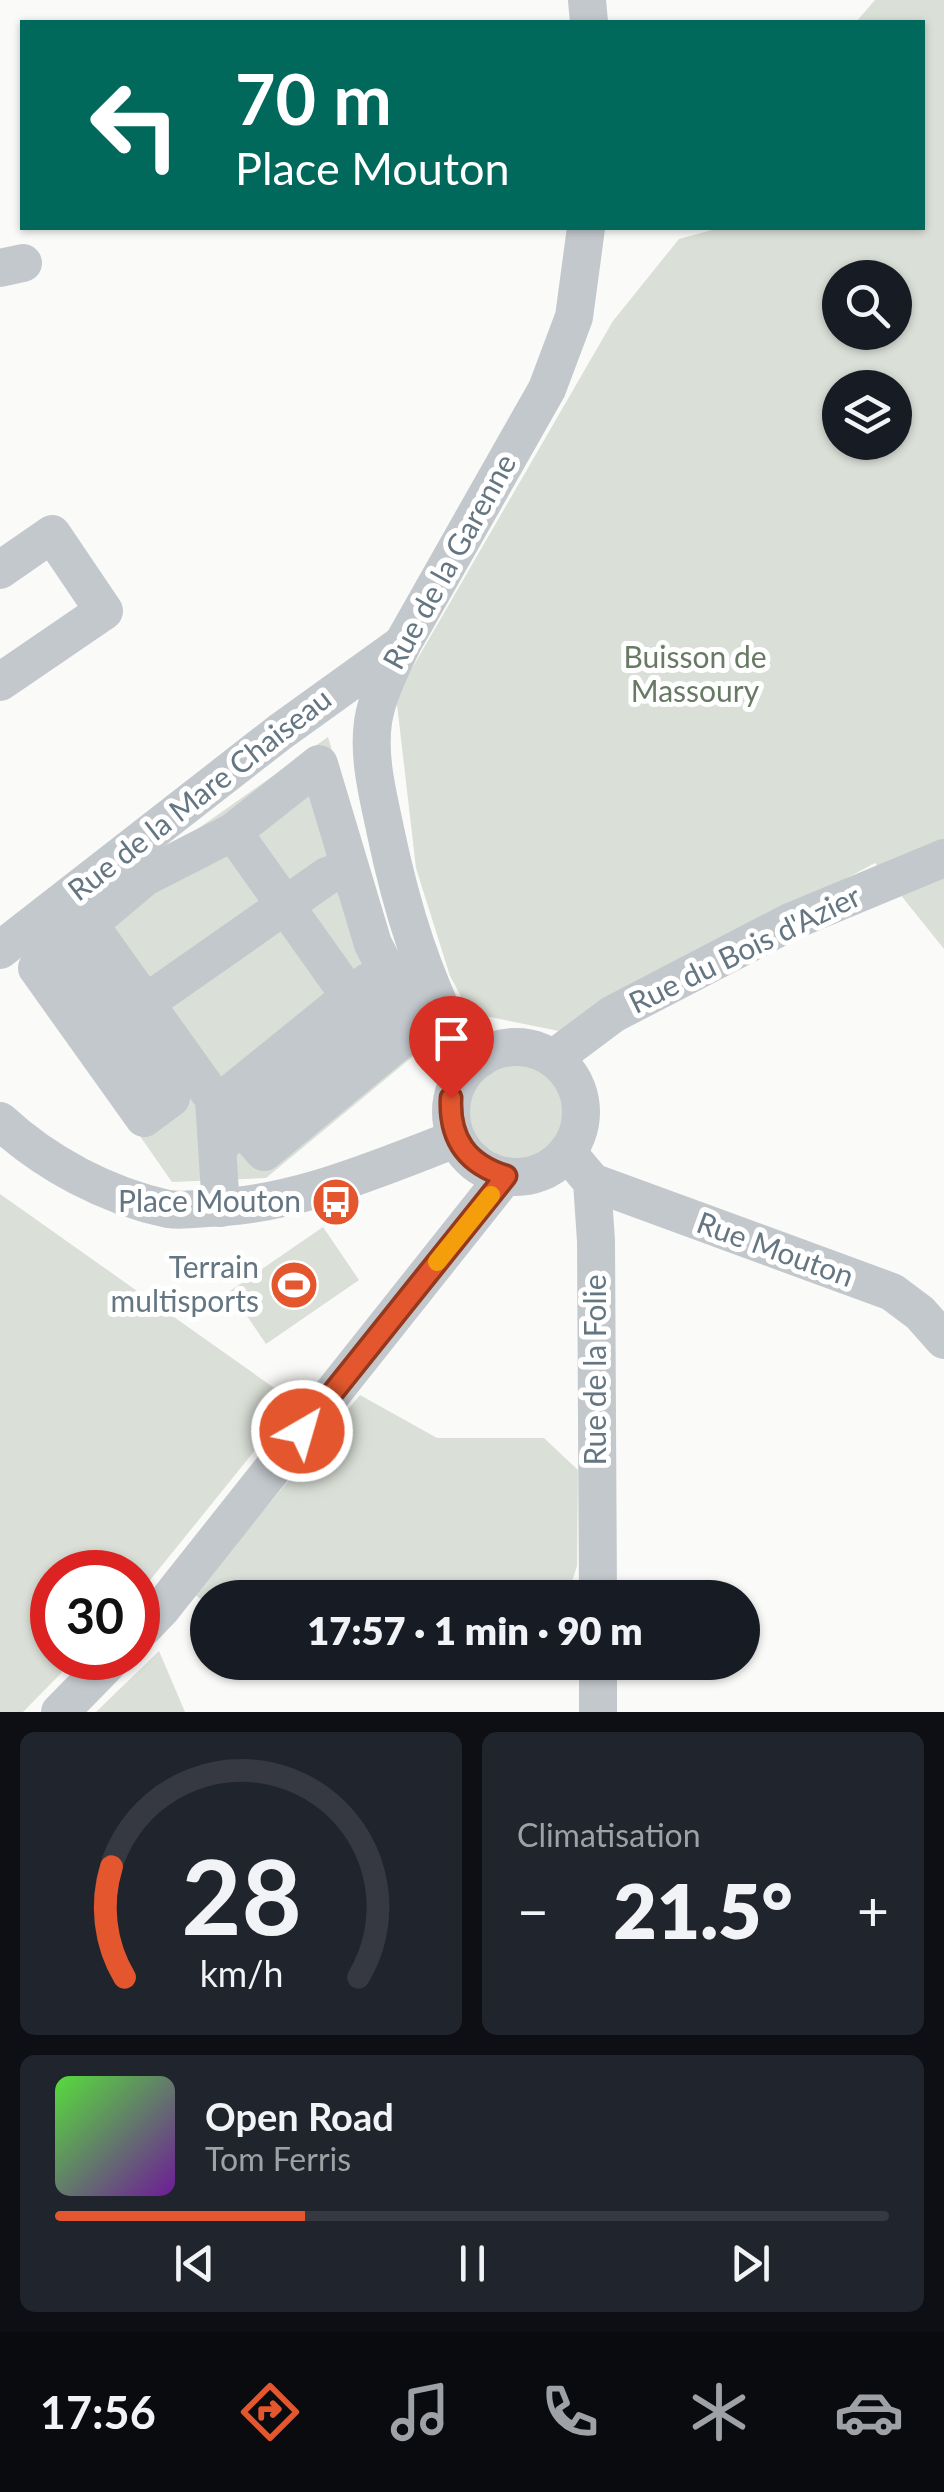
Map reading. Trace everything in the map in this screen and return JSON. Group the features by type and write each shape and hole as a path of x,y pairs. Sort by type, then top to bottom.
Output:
{"street":[{"name":"Rue de la Garenne","path":"482,1058 463,1054 422,969 399,896 378,797 372,754 373,721 384,682 403,643 547,389 574,317 586,230"},
{"path":"0,570 52,534 104,611 0,682"},
{"name":"Rue de la Mare Chaiseau","path":"0,950 280,732 403,643"},
{"path":"280,732 348,714 373,721"},
{"path":"319,764 348,868 372,944 416,1027 369,1024 294,1085 264,1152 208,1109 118,1023 37,968 146,877 234,832 319,764"},
{"path":"234,832 369,1024"},
{"name":"Rue du Bois d'Azier","path":"554,1058 613,1014 790,922 944,858"},
{"path":"118,1023 327,876 348,868"},
{"path":"75,936 118,1023 144,1118 171,1098 208,1109 294,1085 369,1024 394,983"},
{"path":"534,1048 554,1058 569,1073 582,1114 567,1152 550,1168 528,1176 506,1176 476,1164 458,1141 450,1119 451,1098 458,1079 490,1050 534,1048"},
{"path":"208,1109 221,1208"},
{"path":"0,1121 28,1146 94,1184 170,1210 221,1208 298,1195 458,1141"},
{"path":"567,1152 592,1182"},
{"path":"160,1610 506,1176"},
{"name":"Rue Mouton","path":"592,1182 892,1292 920,1313 944,1340"},
{"name":"Rue de la Folie","path":"592,1182 596,1241 598,1580"},
{"path":"60,1712 91,1680"},
{"path":"598,1680 598,1712"}],"green space":[{"name":"Buisson de Massoury","path":"875,0 944,0 944,949 875,863 559,1031 470,1013 450,976 416,868 396,696 613,321 679,239 712,230 925,230 925,20 858,20"},
{"path":"328,737 388,937 428,1044 266,1178 172,1182 22,967 172,847"},
{"path":"517,1061 536,1065 552,1076 563,1092 567,1111 563,1130 552,1146 536,1157 517,1161 498,1157 482,1146 471,1130 467,1111 471,1092 482,1076 498,1065"},
{"path":"0,1194 294,1402 160,1568 160,1550 30,1550 30,1680 54,1680 23,1712 0,1712"},
{"name":"Terrain multisports","path":"323,1227 359,1280 266,1344 230,1291"},
{"path":"360,1395 437,1438 544,1438 578,1470 577,1566 572,1580 206,1580"},
{"path":"160,1653 185,1712 96,1712 129,1680 160,1680"}],"slow traffic":[{"path":"437,1262 491,1195"}],"place":[{"name":"Place Mouton","path":"336,1202"},
{"name":"Terrain multisports","path":"294,1285"}],"route":[{"path":"302,1431 506,1176 485,1170 468,1157 450,1119 451,1098"}]}
